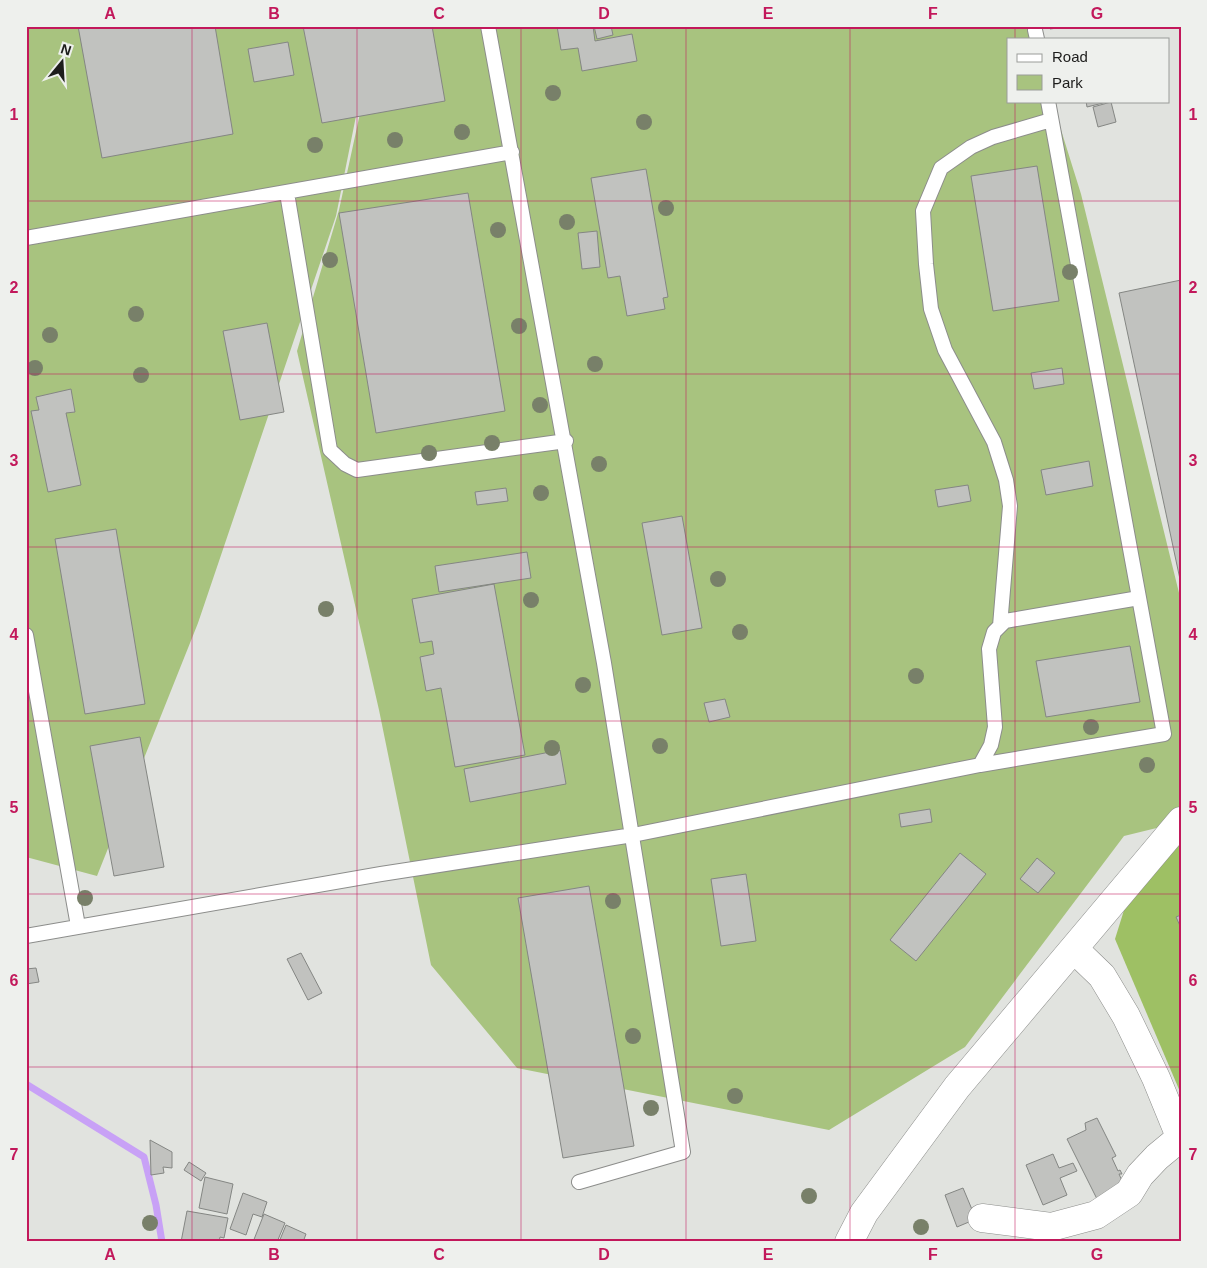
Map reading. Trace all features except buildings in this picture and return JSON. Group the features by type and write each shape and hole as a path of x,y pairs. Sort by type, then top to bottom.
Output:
{"street":[{"path":"849,1242 864,1212 957,1087 1181,821"},
{"path":"982,1218 1051,1227 1096,1215 1129,1193 1140,1175 1157,1157 1180,1138 1156,1078 1126,1016 1102,976 1074,949"}],"lane":[{"path":"488,26 566,441 633,835 683,1152 579,1182"},
{"path":"26,936 381,874 633,835 980,765 1164,734 1048,102"},
{"path":"1000,626 1010,506 1006,480 994,442 945,350 931,308 926,264 924,211 941,168 971,148 993,137 1051,120"},
{"path":"26,238 512,152"},
{"path":"287,193 330,450 345,464 357,470 566,441"},
{"path":"980,765 991,745 995,728 989,649 994,632 1005,621 1139,598"},
{"path":"26,635 78,926"}],"green space":[{"path":"26,26 374,26 336,216 198,623 97,876 26,857"},
{"path":"379,26 1029,26 1033,38 1007,38 1007,102 1052,102 1081,194 1181,601 1181,822 1124,836 965,1047 829,1130 517,1068 431,965 379,710 297,351 339,210"},
{"path":"1181,822 1181,1094 1115,939 1139,862"}],"waterway":[{"path":"26,1084 144,1157 156,1205 162,1242"}]}
